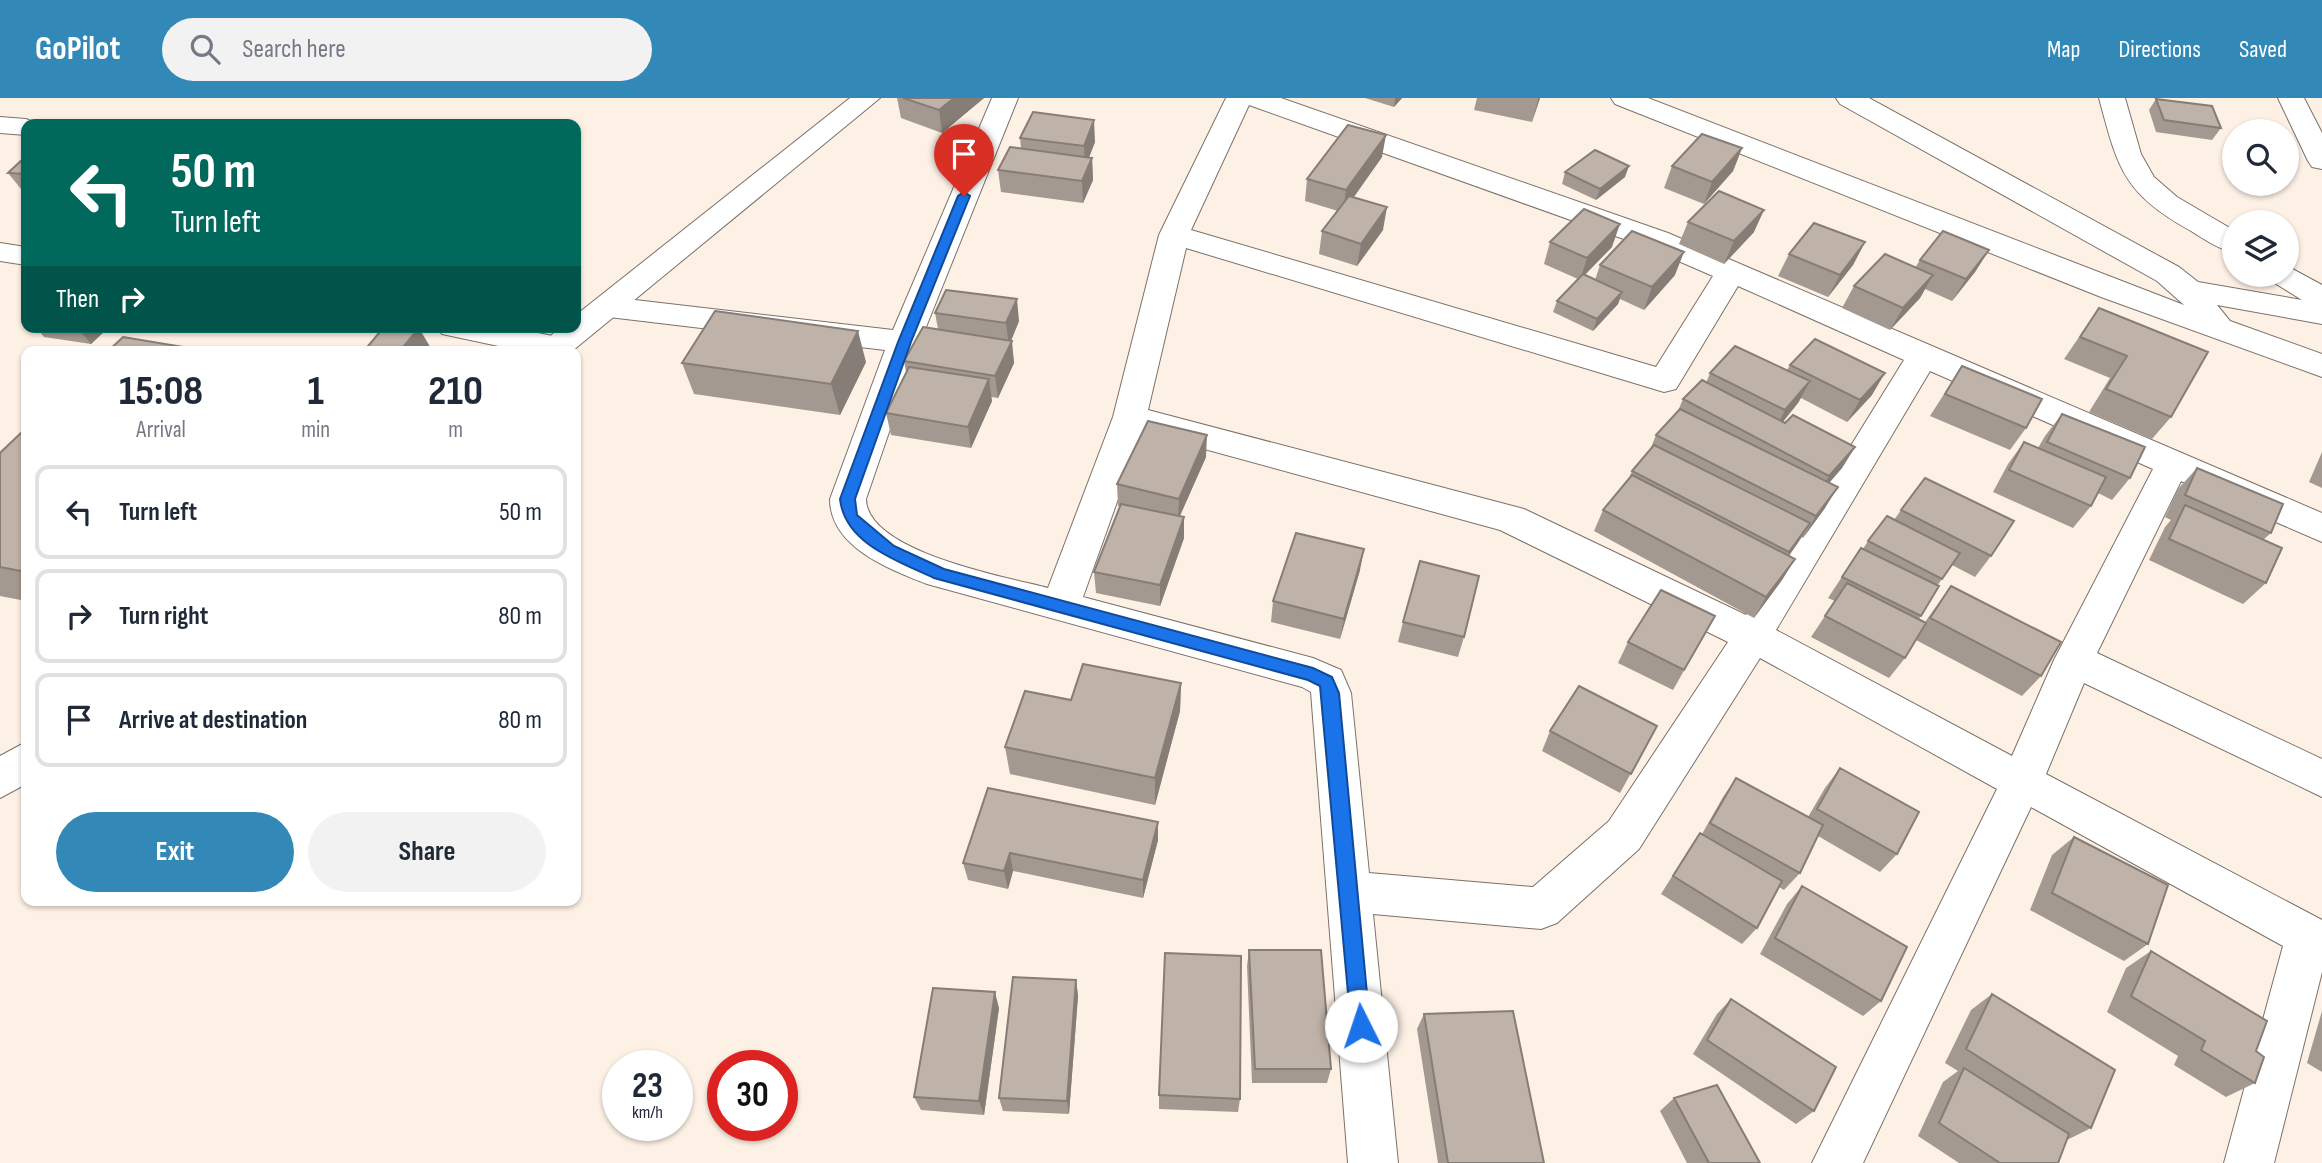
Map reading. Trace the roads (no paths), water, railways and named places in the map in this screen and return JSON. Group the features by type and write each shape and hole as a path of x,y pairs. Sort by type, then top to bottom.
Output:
{"street":[{"path":"581,328 867,98"},
{"path":"1005,98 904,342 848,499 850,516 866,534 913,563 1060,607 1313,674 1326,682 1331,693 1373,1163"},
{"path":"1060,607 1130,417 1174,235 1239,98"},
{"path":"1256,98 1657,240 2322,528"},
{"path":"1624,98 2112,290 2322,366"},
{"path":"1849,98 2157,267 2189,290 2219,328"},
{"path":"2112,98 2131,161 2144,182 2168,203 2222,236"},
{"path":"2291,98 2322,161"},
{"path":"0,125 21,127"},
{"path":"1174,235 1664,381 1731,272"},
{"path":"0,252 21,255"},
{"path":"2299,284 2322,299"},
{"path":"2189,290 2322,314"},
{"path":"609,307 904,342"},
{"path":"480,333 539,346"},
{"path":"557,346 574,333"},
{"path":"1350,892 1541,908 1624,835 1753,636 1923,355"},
{"path":"1130,417 1511,519 1753,636 2315,940 2249,1163"},
{"path":"1837,1163 2022,781 2074,660 2174,463"},
{"path":"2074,660 2322,779"},
{"path":"0,780 21,764"}]}
